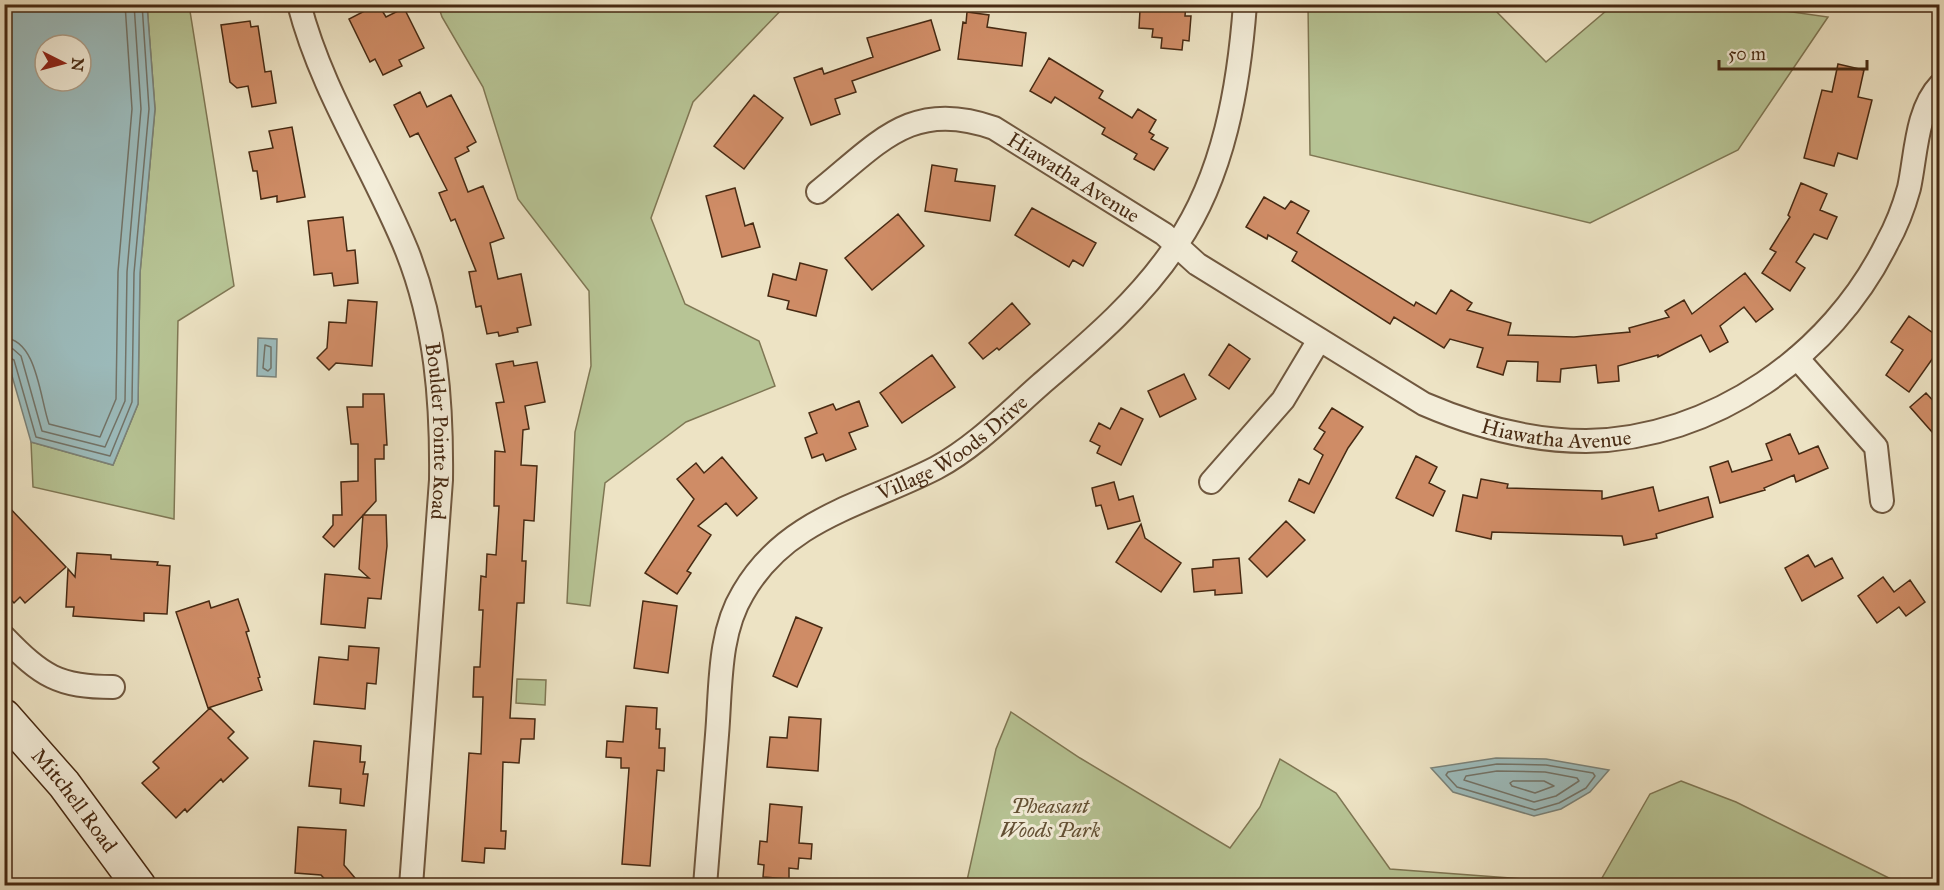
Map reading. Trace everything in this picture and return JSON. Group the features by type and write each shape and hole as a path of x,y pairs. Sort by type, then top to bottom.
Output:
{"main road":[{"name":"Mitchell Road","path":"4,716 64,784 140,885"}],"street":[{"name":"Boulder Pointe Road","path":"299,4 309,44 330,93 408,252 424,308 436,365 441,423 441,480 411,885"},
{"name":"Village Woods Drive","path":"705,885 728,629 741,594 762,564 789,538 820,520 930,471 972,444 1099,334 1177,245 1194,215 1217,159 1234,102 1245,4"},
{"name":"Hiawatha Avenue","path":"818,192 896,130 921,120 948,117 971,120 994,128 1164,234 1197,264 1405,393 1453,417 1497,430 1542,438 1587,441 1640,436 1692,420 1741,398 1797,358 1826,331 1861,288 1888,243 1908,191 1925,110 1940,85"},
{"path":"1211,482 1283,400 1319,340"},
{"path":"1797,358 1876,447 1882,501"},
{"path":"7,645 42,673 67,685 113,687"}],"green space":[{"path":"147,5 189,5 234,286 178,321 174,519 33,487 31,442 113,465 138,404 140,273 155,109"},
{"path":"438,5 786,5 693,102 651,218 685,304 759,341 775,386 686,422 605,483 590,606 567,603 575,432 591,366 589,291 518,199 483,87 442,17"},
{"path":"1308,5 1490,5 1546,62 1613,5 1743,5 1828,17 1738,150 1590,223 1310,155"},
{"path":"517,679 546,680 545,705 516,703"},
{"name":"Pheasant Woods Park","path":"1011,712 1080,758 1230,848 1260,807 1280,759 1336,793 1390,869 1524,879 1555,885 966,885 996,749"},
{"path":"1681,781 1736,802 1903,885 1598,885 1650,794"}],"water":[{"path":"4,5 147,5 155,109 140,273 138,404 113,465 31,442 8,362 5,359"},
{"path":"258,338 277,339 276,377 257,376"},
{"path":"1496,758 1546,759 1609,770 1590,792 1561,809 1534,816 1453,792 1431,768"}],"building":[{"path":"378,4 386,17 404,8 424,48 399,60 402,66 383,75 375,59 370,62 349,19"},
{"path":"1154,4 1186,4 1185,16 1191,16 1189,41 1183,40 1182,50 1161,48 1162,38 1152,37 1153,29 1139,28 1140,10 1153,11"},
{"path":"967,12 989,15 987,27 1026,33 1022,66 958,59 963,22 966,23"},
{"path":"931,20 940,50 852,81 856,92 835,99 840,114 811,125 794,78 822,68 824,74 873,57 867,38"},
{"path":"250,21 251,27 258,26 265,72 271,71 276,103 252,107 248,86 237,88 230,82 221,25"},
{"path":"1049,58 1103,91 1099,98 1132,118 1138,109 1156,120 1149,132 1154,135 1151,139 1168,148 1154,170 1134,159 1137,154 1102,134 1105,128 1055,97 1051,103 1030,91"},
{"path":"1838,64 1864,70 1858,97 1872,100 1857,159 1838,153 1834,166 1804,158 1822,90 1832,92"},
{"path":"420,92 427,107 451,95 476,142 467,147 469,151 455,158 468,192 483,186 504,238 490,243 498,279 521,274 531,325 517,328 518,332 499,336 498,332 487,334 481,306 476,307 469,272 476,271 455,219 451,221 439,193 447,190 418,133 410,137 394,105"},
{"path":"754,95 783,118 744,169 714,146"},
{"path":"292,127 305,197 277,202 277,196 261,199 257,171 253,171 249,152 273,148 269,131"},
{"path":"932,165 957,169 955,181 995,186 990,221 925,211"},
{"path":"1801,183 1827,194 1820,210 1837,217 1827,239 1814,234 1796,262 1805,268 1790,291 1762,273 1776,252 1770,249 1790,217 1788,215"},
{"path":"735,188 745,226 753,223 760,247 722,257 706,196"},
{"path":"1264,197 1285,209 1291,201 1309,211 1297,233 1414,306 1416,302 1436,314 1451,290 1472,303 1467,310 1511,323 1508,335 1574,337 1630,332 1629,328 1669,317 1665,311 1684,300 1692,314 1745,273 1773,309 1756,322 1744,307 1720,326 1728,342 1710,352 1701,335 1658,357 1658,355 1618,366 1619,381 1598,383 1596,365 1561,369 1560,382 1537,381 1538,362 1507,361 1503,375 1477,367 1483,348 1450,339 1444,348 1394,317 1390,324 1292,261 1297,252 1268,235 1267,239 1246,227"},
{"path":"1032,208 1096,243 1083,266 1073,260 1069,267 1015,235"},
{"path":"898,214 924,246 872,290 845,258"},
{"path":"343,217 347,251 355,250 358,283 334,286 332,273 314,275 308,221"},
{"path":"800,263 827,270 816,316 787,309 789,301 768,296 773,274 796,280"},
{"path":"348,300 377,302 372,366 336,363 329,370 317,358 327,348 329,322 346,323"},
{"path":"1012,303 1030,324 999,350 997,348 983,359 969,343"},
{"path":"1909,316 1940,338 1940,348 1909,392 1886,375 1903,350 1891,342"},
{"path":"1229,344 1250,359 1229,389 1209,375"},
{"path":"932,355 955,387 902,423 880,393"},
{"path":"513,361 514,366 537,362 545,402 525,406 529,429 523,430 521,465 537,466 534,521 524,520 522,561 526,561 524,603 517,603 510,718 535,719 534,739 521,739 519,763 503,762 501,831 506,831 505,849 485,848 484,863 462,861 469,753 481,754 483,697 473,697 474,667 480,667 483,610 479,610 481,576 486,577 487,554 496,555 499,506 494,506 495,451 505,452 496,403 504,402 496,364"},
{"path":"1184,374 1196,399 1160,417 1148,391"},
{"path":"1926,393 1940,408 1940,441 1910,407"},
{"path":"363,394 384,394 387,445 384,445 384,459 375,459 376,501 334,547 323,537 333,525 333,515 342,515 341,482 358,481 358,444 351,444 347,407 363,407"},
{"path":"859,401 868,426 849,433 856,449 826,461 823,454 812,458 805,438 817,433 809,413 833,404 836,410"},
{"path":"1121,408 1143,419 1121,465 1097,453 1100,446 1090,441 1099,423 1110,429"},
{"path":"1332,408 1363,427 1348,448 1314,513 1289,501 1299,479 1309,484 1323,455 1314,449 1325,432 1319,428"},
{"path":"1790,434 1799,454 1818,446 1828,468 1796,482 1794,475 1764,488 1765,490 1720,503 1710,467 1728,461 1732,472 1772,460 1766,444"},
{"path":"1416,456 1437,467 1429,483 1445,491 1433,516 1396,498"},
{"path":"722,457 757,498 737,516 726,503 698,526 711,535 687,571 691,573 677,594 645,573 694,499 677,479 696,463 704,473"},
{"path":"1481,479 1508,484 1507,488 1602,491 1602,499 1653,487 1659,511 1708,497 1713,517 1656,534 1657,538 1624,545 1622,536 1492,532 1491,539 1456,531 1463,495 1477,498"},
{"path":"1114,482 1119,500 1133,496 1140,521 1108,529 1101,505 1096,506 1092,488"},
{"path":"4,502 66,567 25,603 20,597 14,603 4,592"},
{"path":"363,515 386,515 387,546 381,599 368,598 365,628 321,624 325,574 369,578 359,569"},
{"path":"1286,521 1305,540 1267,577 1249,559"},
{"path":"1141,524 1145,538 1181,563 1161,592 1116,562"},
{"path":"77,553 111,555 111,559 158,562 157,565 170,566 167,614 144,613 144,621 73,616 74,607 66,607 68,569 75,577"},
{"path":"1808,555 1815,567 1832,558 1843,578 1802,601 1785,568"},
{"path":"1239,558 1242,593 1215,595 1215,590 1194,592 1192,569 1213,567 1213,560"},
{"path":"1883,577 1894,592 1910,580 1925,602 1906,616 1899,607 1877,623 1858,596"},
{"path":"238,599 249,631 246,632 262,690 208,708 176,612 209,601 211,608"},
{"path":"643,601 677,606 668,673 634,668"},
{"path":"796,617 822,628 797,687 773,676"},
{"path":"349,646 379,648 376,684 367,683 365,709 314,704 319,657 348,660"},
{"path":"626,706 657,708 656,729 660,729 659,748 665,748 664,771 657,770 650,866 622,864 629,768 621,768 621,758 606,757 607,741 623,742"},
{"path":"210,708 234,732 228,738 248,758 223,782 221,779 187,812 185,809 176,818 142,783 159,768 153,762"},
{"path":"789,717 821,719 818,771 767,767 770,737 787,738"},
{"path":"314,741 361,746 360,762 365,762 363,774 368,774 364,806 340,803 341,789 309,786"},
{"path":"770,804 802,807 799,843 812,844 811,859 799,858 798,869 789,868 789,879 763,877 764,865 758,864 760,841 767,842"},
{"path":"298,827 346,830 344,865 361,885 330,885 321,875 295,873"}]}
